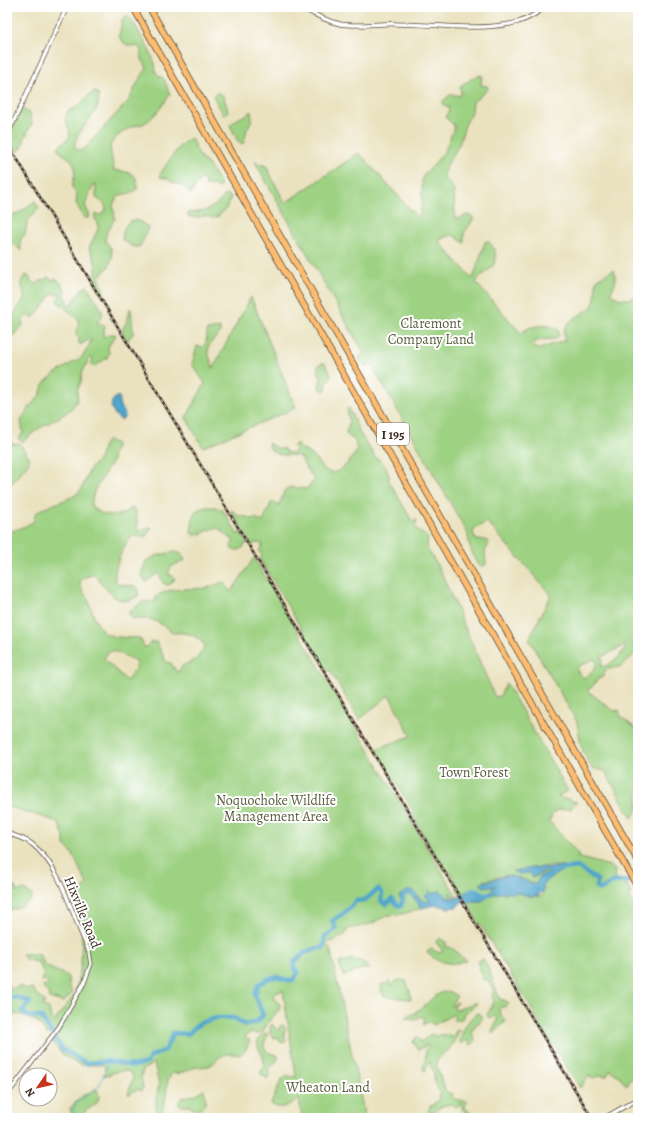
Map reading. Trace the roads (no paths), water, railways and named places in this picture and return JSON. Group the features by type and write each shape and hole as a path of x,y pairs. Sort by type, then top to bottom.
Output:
{"highway":[{"name":"I 195","path":"133,7 638,888"},
{"name":"I 195","path":"149,7 638,861"}],"street":[{"path":"7,136 67,7"},
{"path":"300,7 327,20 342,24 399,24 458,27 486,27 511,24 531,17 545,7"},
{"name":"Hixville Road","path":"7,832 32,844 50,863 61,882 89,952 91,964 84,983 66,1016 7,1095"},
{"path":"604,1118 638,1099"}],"water":[{"path":"118,396 120,398 120,406 125,414 125,417 121,420 115,415 111,405 112,401"},
{"path":"562,866 564,869 544,883 544,890 539,895 532,897 518,893 493,894 482,901 461,902 457,907 448,908 436,905 422,908 410,894 401,899 399,898 400,895 412,890 421,900 427,902 430,901 425,896 429,891 433,894 441,891 448,898 457,898 471,890 488,894 495,886 483,887 480,884 500,877 511,876 536,884 540,876 549,873 548,871 542,872 533,878 530,873 519,874 512,871 539,867 551,868"}],"waterway":[{"path":"558,870 577,867 597,880 597,888 601,890 612,882 628,881"},
{"path":"7,999 15,997 30,1002 22,1011 28,1016 41,1017 62,1049 86,1063 109,1061 133,1066 147,1063 150,1057 165,1050 173,1033 188,1034 200,1023 216,1018 234,1018 245,1025 257,1022 263,1015 255,995 258,985 272,977 293,980 298,973 294,967 294,962 311,950 323,948 325,937 336,929 332,921 345,912 356,901 365,900 378,889 382,893 381,901 386,905 392,899 397,905 401,906 404,895 407,893"},
{"path":"468,893 474,889 488,895 490,894"},
{"path":"66,1118 72,1113 75,1104 99,1086 109,1061"}],"railway":[{"path":"7,142 592,1118"}],"park label":[{"name":"Claremont Company Land","path":"431,332"},
{"name":"Town Forest","path":"474,772"},
{"name":"Noquochoke Wildlife Management Area","path":"276,808"},
{"name":"Wheaton Land","path":"328,1087"}]}
